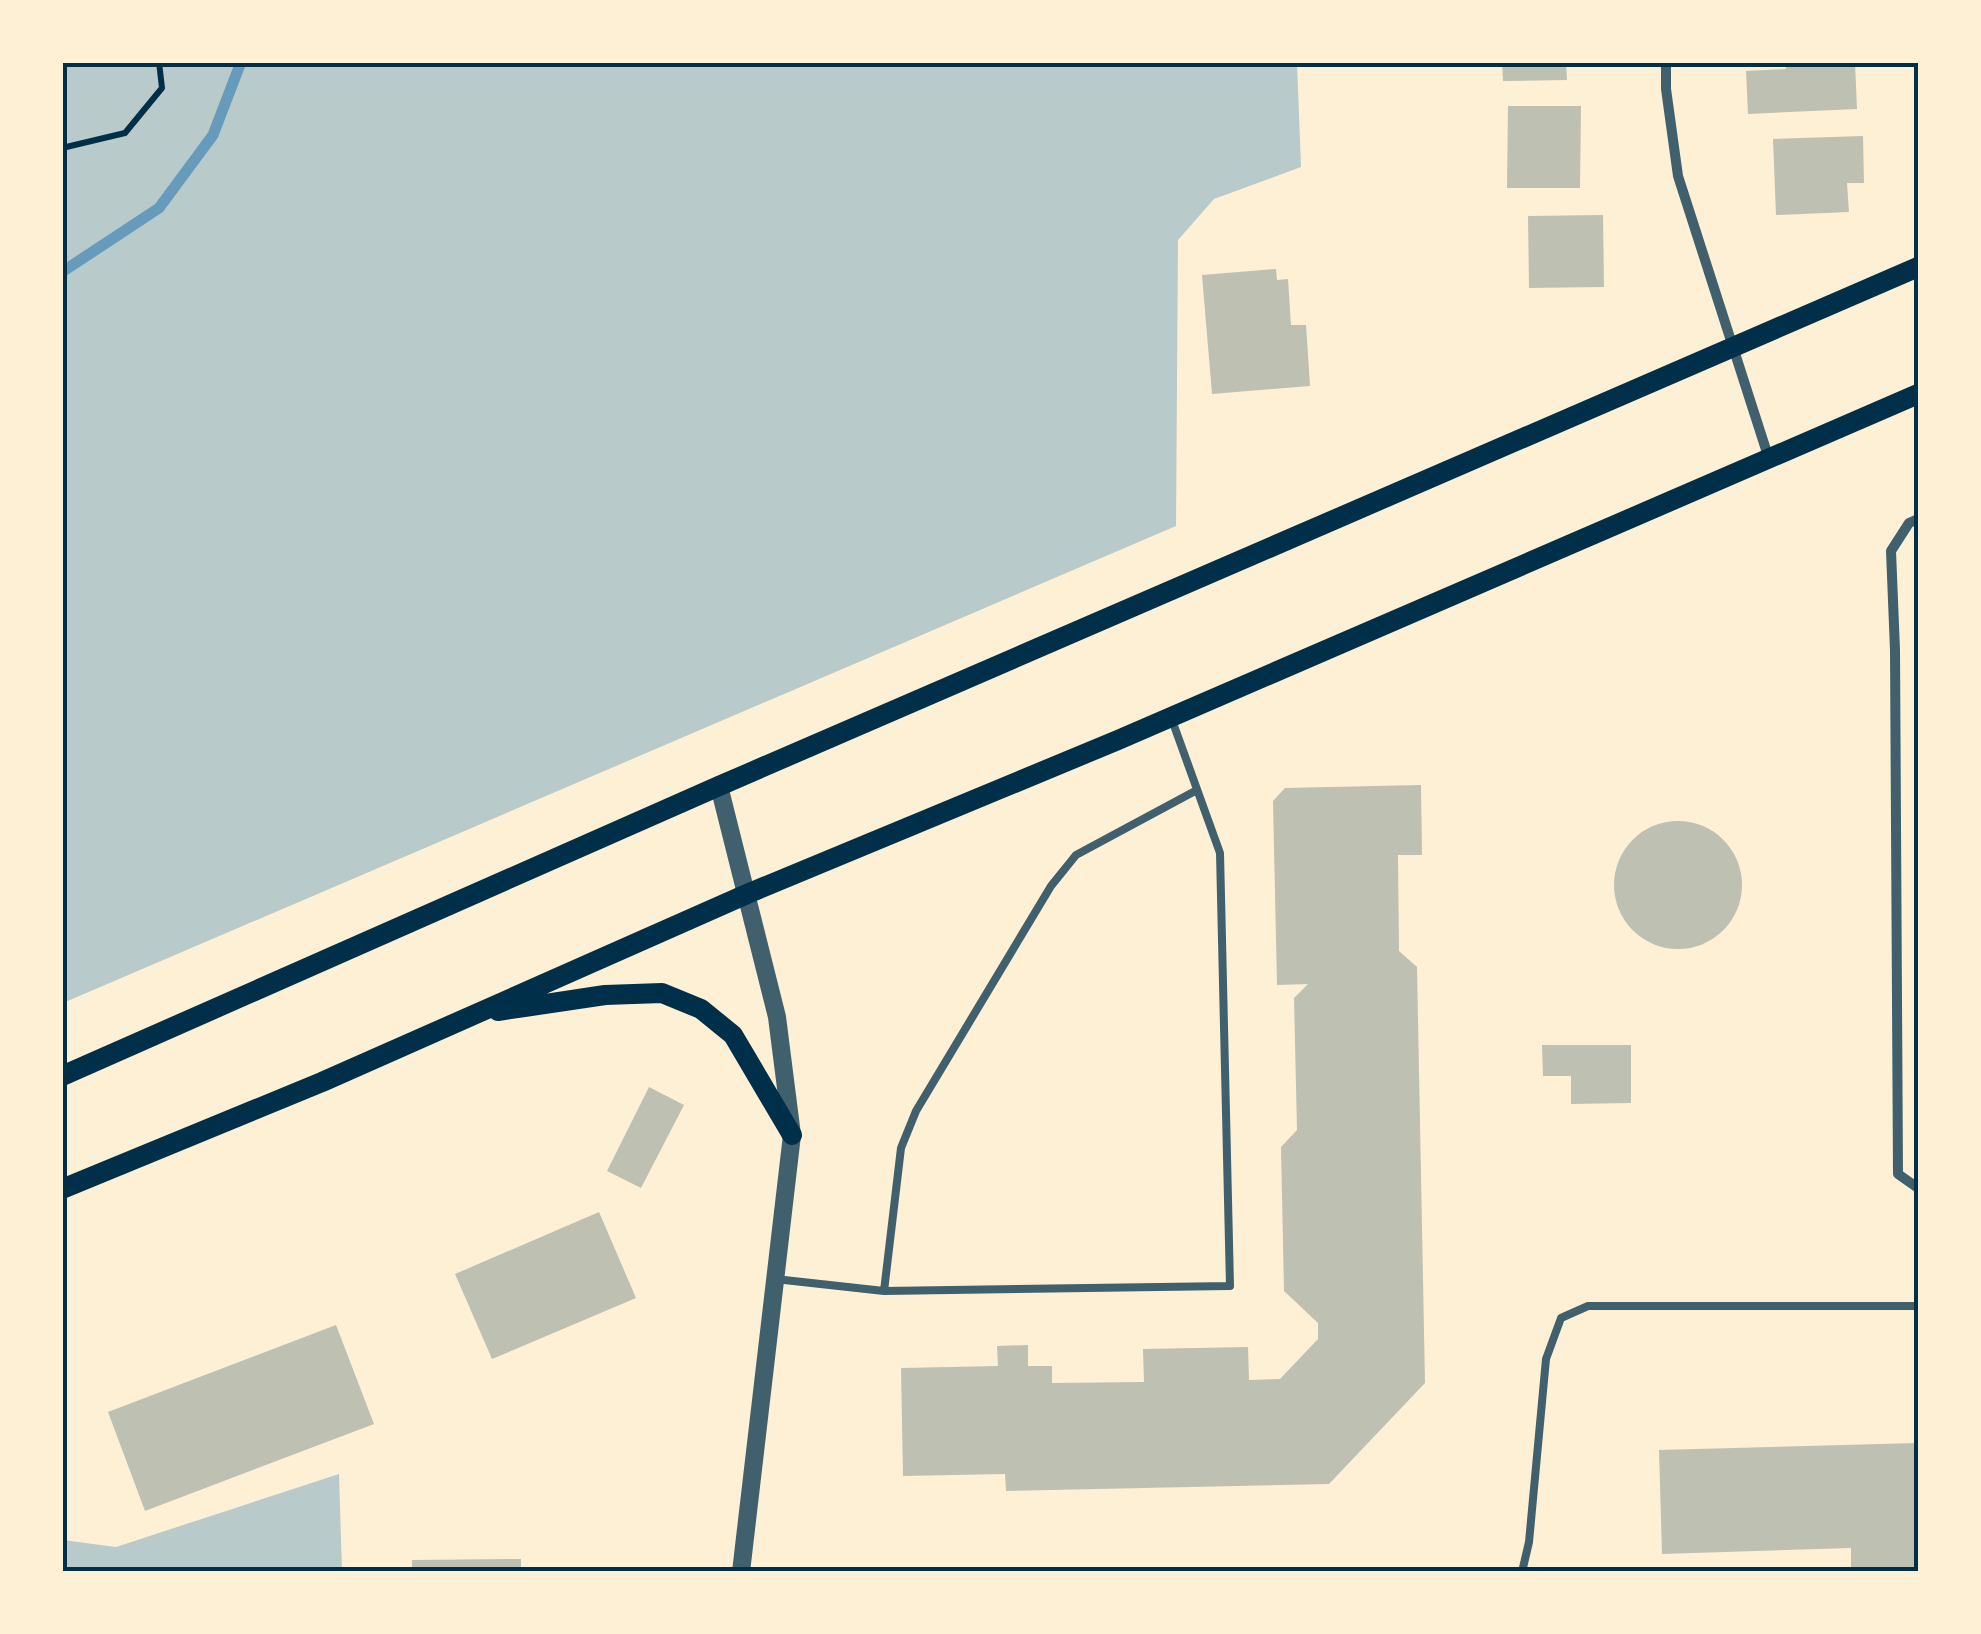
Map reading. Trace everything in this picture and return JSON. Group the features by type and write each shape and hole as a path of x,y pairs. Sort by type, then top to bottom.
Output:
{"main road":[{"path":"62,1076 1918,266"},
{"path":"62,1189 1918,394"},
{"path":"472,1016 604,995 662,993 702,1009 733,1035 792,1135"}],"street":[{"path":"1666,62 1678,176 1769,459"},
{"path":"1918,519 1909,524 1891,551 1898,1174 1918,1188"},
{"path":"719,786 777,1017 792,1135 741,1572"}],"lane":[{"path":"775,1279 884,1291 1230,1286 1220,854 1170,717"},
{"path":"884,1291 901,1148 908,1130 1051,886 1076,855 1197,790"},
{"path":"1522,1572 1529,1542 1546,1359 1561,1318 1588,1306 1918,1306"}],"path":[{"path":"62,148 124,133 162,88 159,62"}],"shaded area":[{"path":"63,63 1297,63 1301,167 1214,199 1178,240 1176,526 63,1003"},
{"path":"339,1474 342,1571 63,1571 63,1540 116,1547"}],"building":[{"path":"1502,62 1566,62 1567,80 1503,81"},
{"path":"1785,62 1855,62 1857,109 1748,114 1746,71 1786,69"},
{"path":"1508,106 1581,106 1580,188 1507,188"},
{"path":"1863,136 1864,183 1847,183 1849,212 1776,215 1773,139"},
{"path":"1603,215 1604,287 1529,288 1528,216"},
{"path":"1276,269 1277,280 1288,279 1291,325 1306,325 1310,386 1212,394 1202,275"},
{"path":"1421,785 1422,855 1398,855 1399,951 1417,967 1425,1383 1329,1484 1006,1491 1005,1474 903,1476 901,1368 998,1366 997,1346 1028,1345 1028,1366 1052,1366 1052,1383 1144,1382 1143,1349 1248,1347 1249,1380 1280,1379 1318,1339 1318,1323 1284,1291 1281,1147 1297,1130 1294,998 1308,984 1277,985 1273,801 1285,788"},
{"path":"1678,821 1703,826 1723,840 1737,860 1742,885 1737,910 1723,930 1703,944 1678,949 1653,944 1633,930 1619,910 1614,885 1619,860 1633,840 1653,826"},
{"path":"1542,1045 1631,1045 1631,1103 1571,1104 1571,1076 1543,1076"},
{"path":"649,1087 684,1105 641,1188 607,1171"},
{"path":"599,1212 636,1298 492,1359 455,1274"},
{"path":"336,1325 374,1424 145,1511 108,1412"},
{"path":"1918,1443 1918,1572 1851,1572 1851,1548 1662,1554 1659,1450"},
{"path":"521,1559 521,1572 412,1572 412,1560"}],"waterway":[{"path":"62,272 159,208 213,135 241,62"}]}
